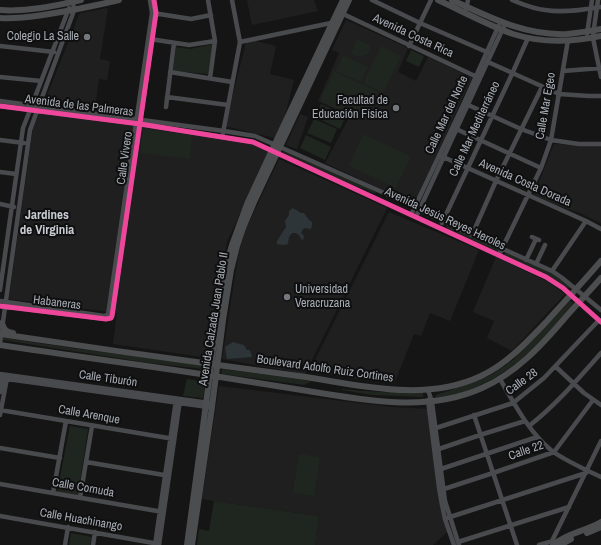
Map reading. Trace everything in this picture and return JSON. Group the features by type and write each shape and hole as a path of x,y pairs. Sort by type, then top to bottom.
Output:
{"main road":[{"path":"0,10 24,10 81,0"},
{"path":"0,18 18,18 71,11 119,0"},
{"name":"Avenida Calzada Juan Pablo II","path":"192,545 214,364 228,270 252,201 340,13 343,0"},
{"name":"Avenida Calzada Juan Pablo II","path":"276,149 331,23 349,0"},
{"path":"438,0 464,7"},
{"path":"452,0 515,34 528,38 568,40 601,36"},
{"path":"501,26 541,33 567,34 601,29"},
{"name":"Boulevard Adolfo Ruiz Cortines","path":"0,335 214,364 371,388 428,390 456,385 480,376 495,368 517,352 601,261"},
{"name":"Boulevard Adolfo Ruiz Cortines","path":"0,344 360,399 392,402 430,402 458,397 500,380 543,343 601,278"},
{"path":"2,324 4,329 8,332 46,341"},
{"name":"Avenida Calzada Juan Pablo II","path":"187,545 200,472"},
{"path":"555,543 601,522"},
{"path":"555,543 568,541 601,527"}],"street":[{"name":"Calle Vivero","path":"150,0 154,13"},
{"name":"Calle Vivero","path":"109,317 115,285 154,13 154,0"},
{"path":"208,0 215,41 210,78"},
{"path":"222,137 240,42 232,0"},
{"path":"372,0 489,53"},
{"path":"409,46 431,0"},
{"path":"464,7 468,0"},
{"path":"512,0 527,6 561,12 599,7"},
{"path":"592,0 590,38 600,68 601,77"},
{"path":"590,31 599,7 598,0"},
{"path":"0,290 23,128 71,11 73,1"},
{"path":"0,344 4,305 30,130 72,16 71,11"},
{"path":"154,13 191,19 211,15"},
{"name":"Avenida Costa Rica","path":"340,13 478,78"},
{"path":"240,42 331,23"},
{"name":"Calle Mar del Norte","path":"413,216 501,26"},
{"name":"Calle Mar Mediterráneo","path":"440,228 528,38"},
{"path":"150,39 189,45 215,41"},
{"name":"Calle Mar Egeo","path":"499,255 541,168 552,140 568,40"},
{"path":"166,107 174,43"},
{"path":"0,46 59,52"},
{"name":"Calle Mar del Norte","path":"478,78 488,62 489,53"},
{"path":"488,62 559,94 601,96"},
{"path":"562,71 600,68"},
{"path":"170,72 232,82"},
{"path":"0,77 41,81"},
{"path":"472,235 496,181 542,87"},
{"path":"167,97 228,106"},
{"name":"Avenida de las Palmeras","path":"0,101 32,104 83,114 253,142 276,149"},
{"path":"466,104 521,129 552,140 579,144 601,144"},
{"name":"Avenida de las Palmeras","path":"0,106 36,111 83,114"},
{"name":"Avenida de las Palmeras","path":"138,122 252,135 276,149"},
{"path":"455,128 541,168"},
{"path":"0,140 28,143"},
{"name":"Avenida Jesús Reyes Heroles","path":"276,149 382,192 443,222 552,271 601,310"},
{"name":"Avenida Jesús Reyes Heroles","path":"276,149 413,216 546,277 571,295 600,321"},
{"name":"Avenida Costa Dorada","path":"442,156 601,229"},
{"path":"0,172 16,174"},
{"path":"0,204 18,208"},
{"path":"552,271 586,221"},
{"path":"526,260 536,239"},
{"path":"536,264 544,245"},
{"name":"Habaneras","path":"0,301 4,305 109,317"},
{"name":"Calle 28","path":"436,428 513,403 540,382 556,367 600,321"},
{"path":"529,426 543,415 601,353"},
{"path":"556,367 573,384 601,405"},
{"path":"0,392 3,376"},
{"path":"0,412 3,376"},
{"name":"Calle Tiburón","path":"3,376 209,405"},
{"path":"500,380 513,403 537,437 554,452 586,472 601,477"},
{"path":"428,390 443,512 447,518 457,544 569,507"},
{"name":"Calle 22","path":"444,489 554,452 593,400"},
{"path":"157,544 178,401"},
{"path":"430,402 436,428 436,450 441,469 447,518"},
{"name":"Calle Arenque","path":"0,412 66,421 172,439"},
{"path":"474,416 517,545"},
{"path":"53,494 66,421"},
{"path":"436,450 525,421"},
{"path":"80,498 92,426"},
{"path":"441,469 537,437"},
{"path":"161,512 164,475 172,439"},
{"path":"539,545 555,543 569,507 601,441"},
{"path":"0,448 60,458"},
{"path":"86,462 164,475"},
{"path":"447,518 586,472"},
{"name":"Calle Cornuda","path":"0,484 161,512"},
{"name":"Calle Huachinango","path":"0,516 157,544"},
{"path":"65,545 68,527"},
{"path":"92,545 95,532"}],"shaded area":[{"path":"247,0 314,0 318,11 252,25"},
{"name":"Colegio La Salle","path":"108,8 100,59 110,61 107,80 99,79 95,109 44,103 79,15 81,13"},
{"name":"Facultad de Educación Física","path":"346,20 408,48 398,72 416,81 428,57 472,78 414,204 325,163 350,116 318,101 339,53 332,50"},
{"path":"247,39 276,46 270,74 294,80 279,139 225,126"},
{"path":"357,39 371,46 368,54 360,56 351,54"},
{"path":"213,44 208,74 173,71 176,47 190,49"},
{"path":"381,46 401,56 383,93 363,83"},
{"path":"411,50 424,56 419,67 406,61"},
{"path":"343,55 368,67 361,82 336,71"},
{"path":"334,71 378,92 364,121 320,101"},
{"path":"321,104 346,116 340,129 315,117"},
{"path":"40,112 249,141 269,150 227,242 209,358 113,344 117,313 9,299 33,126"},
{"path":"300,114 308,117 297,149 286,145"},
{"path":"314,119 337,129 331,143 307,133"},
{"path":"143,129 192,135 190,159 140,153"},
{"path":"363,134 411,156 396,188 349,166"},
{"path":"306,135 331,147 325,160 300,148"},
{"path":"554,144 601,146 601,223 534,195"},
{"path":"283,151 376,192 375,194 350,185 289,156 282,152"},
{"name":"Universidad Veracruzana","path":"279,159 387,208 305,374 222,359 238,257 244,233"},
{"path":"293,208 301,213 304,213 312,222 311,229 304,228 301,233 304,236 303,240 296,233 292,233 289,237 288,244 277,244 277,241 286,227 285,221 289,215 289,211"},
{"path":"389,212 479,250 450,321 430,313 421,336 414,334 394,384 309,372"},
{"path":"448,226 500,249 500,252 497,253 446,229"},
{"path":"505,253 551,272 570,286 570,288 567,288 551,278 505,256"},
{"path":"496,257 548,282 565,294 512,351 487,338 494,321 473,312"},
{"path":"570,301 573,303 553,327 528,353 510,368 489,381 466,391 448,396 435,397 436,395 493,374 514,359"},
{"path":"5,338 205,365 205,368 149,363 3,340"},
{"path":"233,342 244,345 247,350 250,350 252,357 227,359 225,347"},
{"path":"223,369 312,382 305,385 222,374 221,372"},
{"path":"187,379 205,382 203,398 183,396"},
{"path":"219,386 392,407 428,409 436,484 441,511 448,531 433,545 315,545 319,516 202,499"},
{"path":"342,389 382,392 423,392 423,397 372,395"},
{"path":"70,426 88,429 78,496 57,492"},
{"path":"299,454 320,457 314,496 293,493"},
{"path":"214,501 319,516 315,545 197,545 199,529 209,531"},
{"path":"71,533 92,537 90,545 69,545"}],"cycle path":[{"path":"0,306 106,319 111,318 156,13 154,0"},
{"path":"0,106 140,124 253,142 546,277 563,288 601,322"}],"place":[{"name":"Colegio La Salle","path":"87,37"},
{"name":"Facultad de Educación Física","path":"396,108"},
{"name":"Universidad Veracruzana","path":"287,297"}],"district":[{"name":"Jardines de Virginia","path":"47,224"}]}
